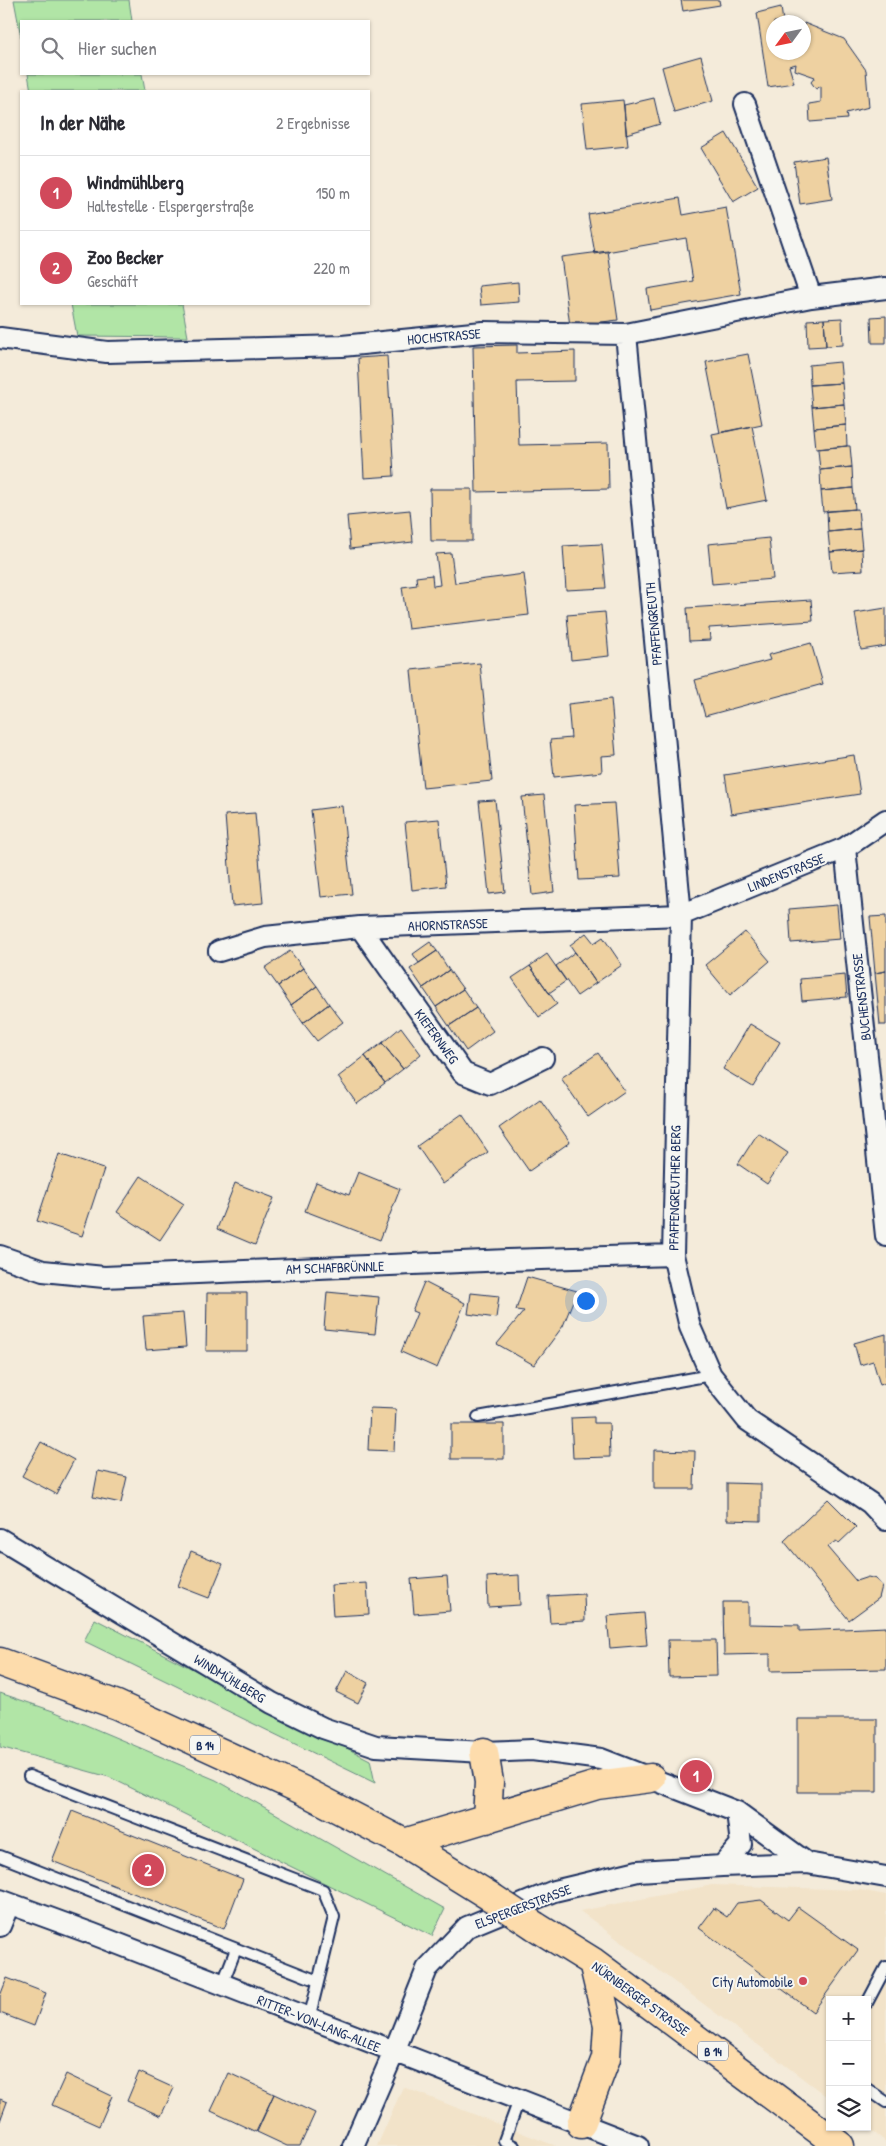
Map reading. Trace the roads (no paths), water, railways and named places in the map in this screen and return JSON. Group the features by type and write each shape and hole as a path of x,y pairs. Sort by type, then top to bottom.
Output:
{"main road":[{"name":"B 14","path":"0,1662 117,1705 302,1790 404,1844"},
{"path":"484,1752 488,1782 487,1819"},
{"path":"404,1844 597,1785 651,1778"},
{"name":"NÜRNBERGER STRASSE","path":"404,1844 593,1962 840,2146"},
{"path":"581,2124 606,2058 608,2025 593,1962"}],"street":[{"path":"745,104 811,297"},
{"name":"HOCHSTRASSE","path":"0,338 107,352 342,346 483,332 626,334 811,297 886,288"},
{"name":"PFAFFENGREUTH","path":"626,334 681,914"},
{"name":"LINDENSTRASSE","path":"681,914 845,848 886,820"},
{"name":"BUCHENSTRASSE","path":"845,848 886,1236"},
{"name":"AHORNSTRASSE","path":"219,951 265,937 360,927 681,914"},
{"name":"PFAFFENGREUTHER BERG","path":"681,914 673,1255 690,1327 711,1375 747,1420 870,1504 886,1520"},
{"name":"KIEFERNWEG","path":"360,927 462,1073 490,1084 543,1058"},
{"name":"AM SCHAFBRÜNNLE","path":"0,1256 43,1271 104,1278 508,1260 673,1255"},
{"name":"WINDMÜHLBERG","path":"0,1539 272,1703 324,1728 376,1746 484,1752 532,1750 601,1760 737,1812 807,1863"},
{"path":"722,1866 741,1844 737,1812"},
{"name":"ELSPERGERSTRASSE","path":"352,2146 394,2052 427,1968 467,1927 554,1891 638,1871 807,1863 886,1877"},
{"path":"0,1926 5,1902"},
{"name":"RITTER-VON-LANG-ALLEE","path":"5,1902 93,1934 638,2146"}],"lane":[{"path":"478,1417 711,1375"},
{"path":"29,1776 323,1890 334,1917 309,2019"},
{"path":"0,1856 318,1981"},
{"path":"222,1985 236,1949"},
{"path":"871,1996 886,1967"},
{"path":"871,2091 886,2102"},
{"path":"514,2146 504,2141 518,2100"}],"place":[{"name":"Windmühlberg","path":"696,1776"},
{"name":"Zoo Becker","path":"148,1870"},
{"name":"City Automobile","path":"803,1981"}]}
